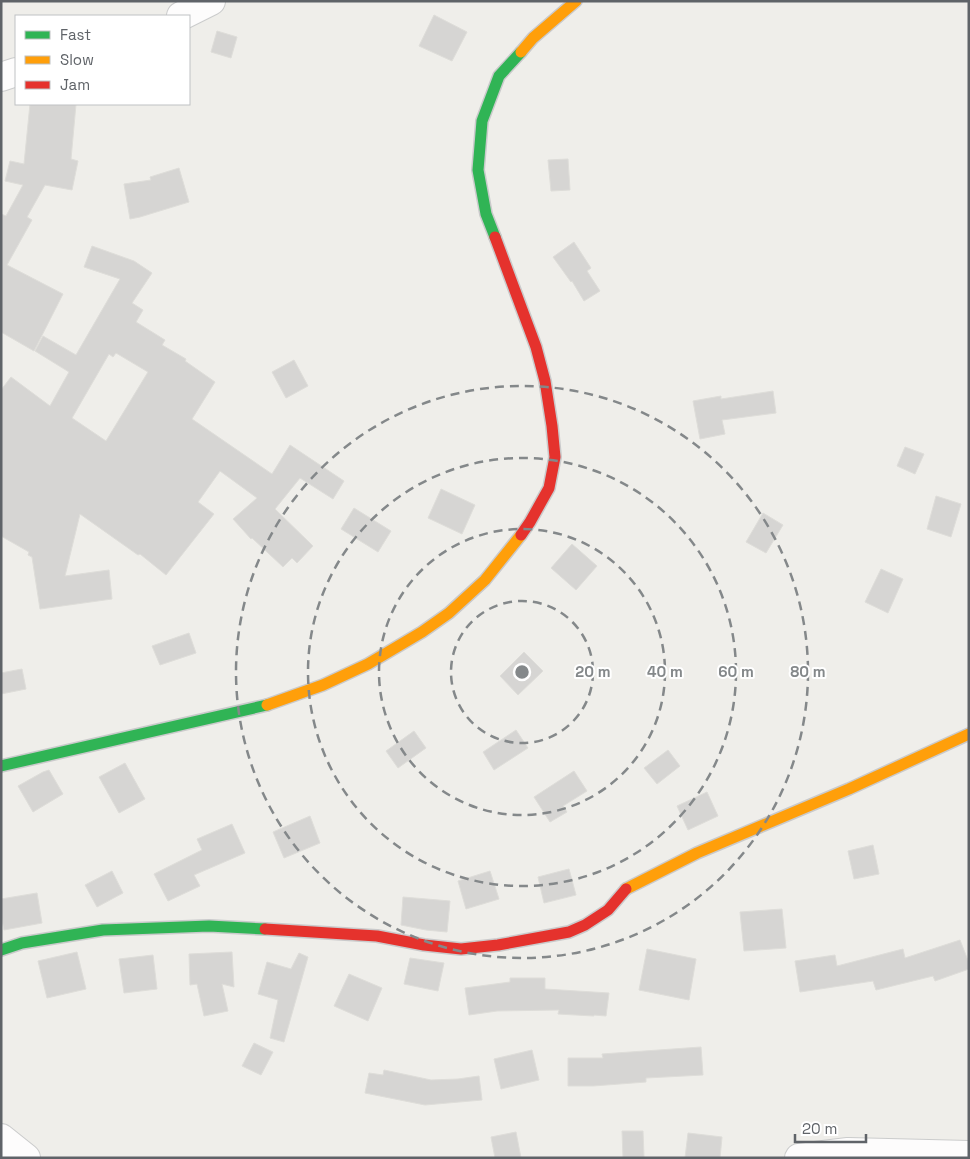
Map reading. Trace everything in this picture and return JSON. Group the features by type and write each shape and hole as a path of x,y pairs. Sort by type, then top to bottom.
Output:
{"main road":[{"path":"1,766 19,760 270,704 323,685 368,664 422,632 449,613 485,580 513,545 530,522 549,488 555,458 545,381 536,347 486,214 478,170 482,121 499,76 533,38 576,1"},
{"path":"1,950 22,943 103,930 200,926 377,936 424,945 461,949 498,945 568,932 585,925 608,910 625,889 697,852 849,789 969,734"}],"street":[{"path":"183,15 211,1"},
{"path":"1,77 15,72"},
{"path":"1,1138 26,1158"},
{"path":"799,1158 848,1152 969,1155"}],"building":[{"path":"434,15 467,32 452,61 419,46"},
{"path":"217,31 237,37 231,58 211,52"},
{"path":"30,105 76,105 71,159 78,161 72,190 45,185 27,217 32,220 7,265 63,294 34,351 1,332 1,214 6,216 23,185 5,181 10,161 24,164"},
{"path":"568,159 570,190 551,191 548,160"},
{"path":"179,168 189,202 130,219 124,184 151,180 150,177"},
{"path":"574,242 591,268 587,271 600,291 584,301 572,281 553,257"},
{"path":"92,246 134,261 152,273 132,303 143,310 136,322 165,340 162,345 186,359 185,361 215,382 192,419 272,474 290,445 344,481 333,499 300,478 275,509 313,546 297,563 292,558 283,567 251,539 233,519 257,498 220,471 198,502 214,514 166,575 140,554 138,555 80,514 65,576 109,570 112,599 40,609 32,557 28,555 29,552 1,536 1,390 11,377 50,406 69,372 35,351 43,336 76,355 120,279 84,267","holes":["116,353 148,372 106,441 72,418 109,354 113,357"]},
{"path":"294,360 308,386 286,398 272,372"},
{"path":"773,391 776,413 722,420 725,434 700,439 693,401"},
{"path":"905,447 924,454 915,474 897,466"},
{"path":"441,489 475,505 462,534 428,518"},
{"path":"936,496 961,504 951,537 927,529"},
{"path":"354,508 391,531 378,552 341,529"},
{"path":"763,513 783,525 766,553 746,542"},
{"path":"572,544 597,566 576,590 551,568"},
{"path":"881,569 903,579 888,613 865,602"},
{"path":"189,633 196,653 160,665 152,646"},
{"path":"524,652 543,671 518,695 500,676"},
{"path":"22,669 26,689 1,694 1,673"},
{"path":"516,730 528,748 494,770 483,752"},
{"path":"414,731 426,748 398,768 386,751"},
{"path":"668,750 680,766 657,784 644,768"},
{"path":"125,763 145,799 119,813 99,777"},
{"path":"49,770 63,794 33,812 18,786"},
{"path":"574,771 587,791 563,806 567,812 550,822 534,797"},
{"path":"707,792 718,816 688,830 677,806"},
{"path":"310,816 320,843 284,858 273,832"},
{"path":"232,824 245,853 194,875 200,886 168,901 154,874 202,850 197,839"},
{"path":"873,845 879,874 854,879 848,851"},
{"path":"569,869 576,895 544,903 538,877"},
{"path":"112,871 123,893 97,907 85,885"},
{"path":"490,871 499,899 466,909 458,881"},
{"path":"37,893 42,923 4,930 1,915 1,899"},
{"path":"403,897 450,901 447,932 401,925"},
{"path":"782,909 786,948 744,951 740,912"},
{"path":"960,940 969,963 969,969 935,981 933,976 876,990 873,981 800,992 795,961 835,955 837,966 903,949 905,958"},
{"path":"647,949 696,959 689,1000 639,990"},
{"path":"77,952 86,989 47,998 38,961"},
{"path":"232,952 234,987 222,984 228,1011 204,1016 197,984 190,985 189,954"},
{"path":"299,953 308,957 284,1042 270,1038 278,1000 258,994 267,962 291,969"},
{"path":"153,955 157,989 124,993 119,959"},
{"path":"410,958 444,963 438,991 404,984"},
{"path":"349,974 382,988 368,1021 334,1006"},
{"path":"510,978 545,978 545,989 609,993 606,1016 558,1014 559,1010 497,1011 469,1015 465,988 510,982"},
{"path":"254,1043 273,1052 261,1075 242,1066"},
{"path":"701,1047 703,1075 646,1078 646,1082 568,1086 568,1058 603,1058 602,1054"},
{"path":"532,1050 539,1080 501,1089 494,1059"},
{"path":"384,1070 431,1080 479,1076 482,1100 425,1105 365,1093 369,1073 383,1075"},
{"path":"622,1131 643,1131 644,1157 623,1158"},
{"path":"516,1132 521,1158 495,1158 491,1137"},
{"path":"688,1133 722,1137 720,1158 685,1158"}],"traffic: fast":[{"path":"495,237 486,214 478,170 482,121 499,76 521,52"},
{"path":"1,766 267,705"},
{"path":"1,950 22,943 103,930 209,926 265,929"}],"traffic: slow":[{"path":"521,52 533,38 576,1"},
{"path":"267,705 323,685 368,664 422,632 449,613 485,580 521,535"},
{"path":"626,889 697,853 849,789 969,734"}],"traffic: jam":[{"path":"495,237 536,347 545,381 555,457 549,488 521,535"},
{"path":"265,929 377,936 424,945 461,949 498,945 569,932 585,925 608,910 626,889"}]}
